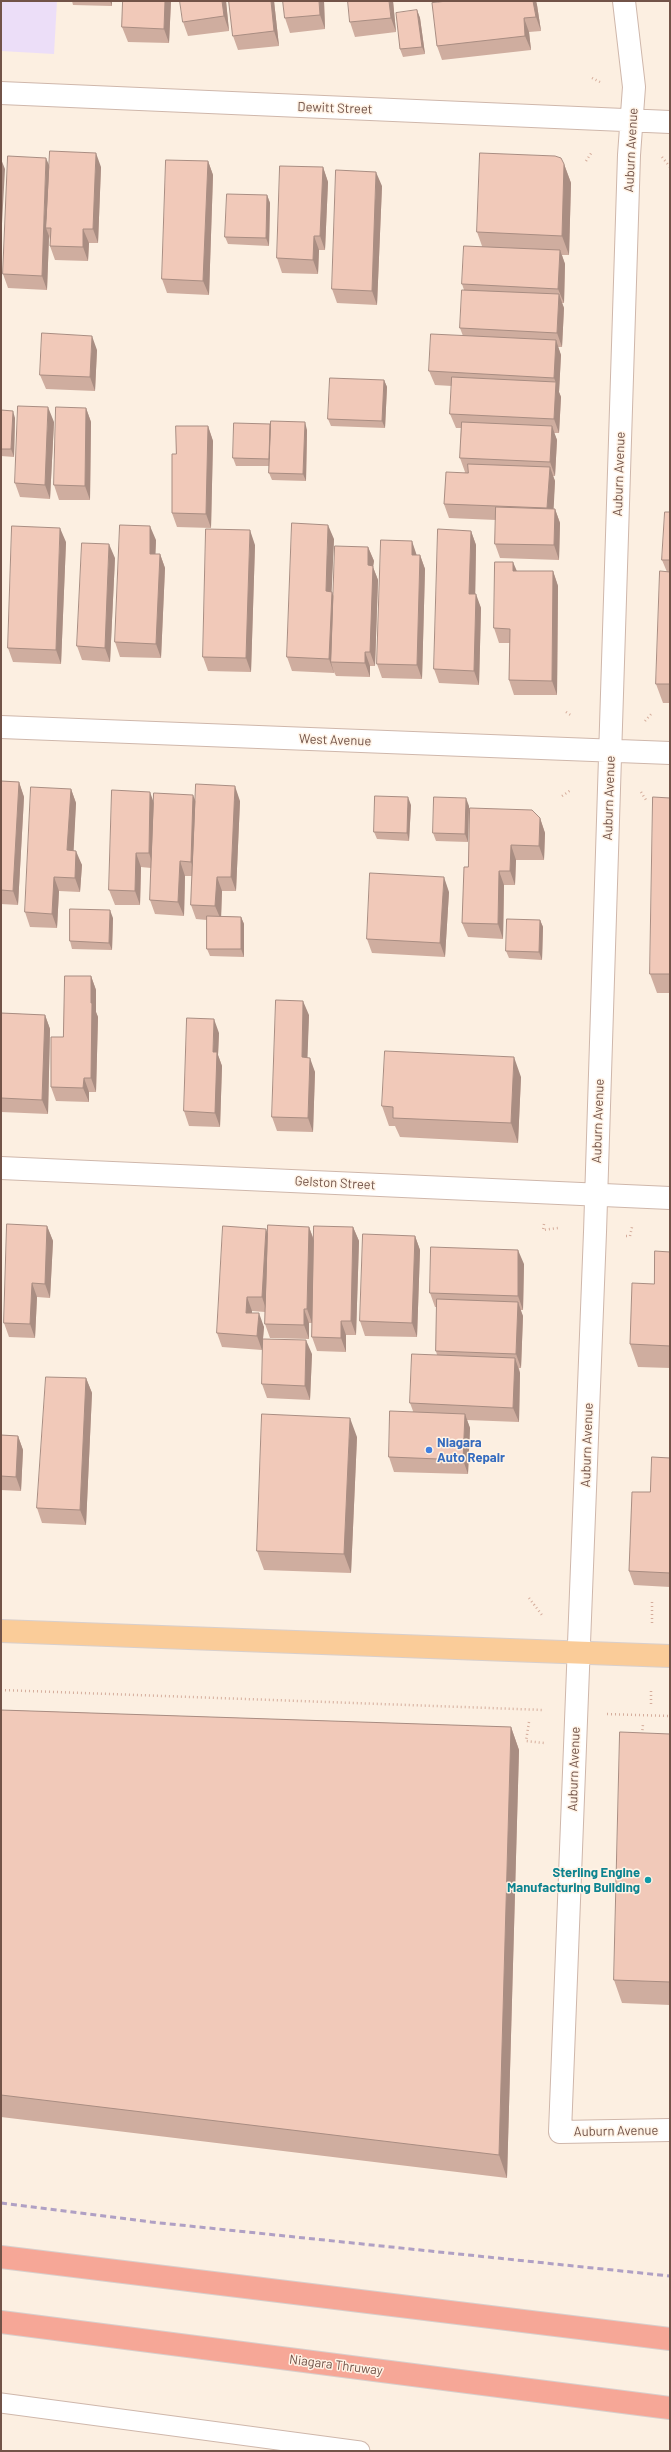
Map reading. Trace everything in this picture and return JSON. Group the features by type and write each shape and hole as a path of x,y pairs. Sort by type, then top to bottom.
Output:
{"highway":[{"path":"1,2257 670,2339"},
{"name":"Niagara Thruway","path":"1,2322 670,2408"}],"main road":[{"path":"1,1631 670,1656"}],"street":[{"name":"Auburn Avenue","path":"624,1 634,87 610,751 596,1194 560,2132 670,2130"},
{"name":"Dewitt Street","path":"1,93 670,122"},
{"name":"West Avenue","path":"1,727 670,753"},
{"name":"Gelston Street","path":"1,1168 670,1198"}],"lane":[{"path":"1,2403 360,2451"}],"path":[{"path":"592,78 600,82"},
{"path":"586,161 592,152"},
{"path":"662,157 670,167"},
{"path":"566,712 574,718"},
{"path":"562,796 570,790"},
{"path":"640,791 646,800"},
{"path":"543,1230 558,1228"},
{"path":"529,1598 542,1615"},
{"path":"652,1602 652,1626"},
{"path":"1,1690 522,1708"},
{"path":"651,1691 651,1704"},
{"path":"607,1714 670,1716"},
{"path":"529,1722 526,1741 547,1743"},
{"path":"642,1735 643,1724"}],"shaded area":[{"path":"1,1 57,1 54,54 1,51"}],"building":[{"path":"123,1 165,1 164,29 122,27"},
{"path":"180,1 222,1 224,16 183,22"},
{"path":"229,1 271,1 274,31 233,36"},
{"path":"283,1 319,1 320,15 285,18"},
{"path":"348,1 389,1 391,18 350,22"},
{"path":"448,1 533,1 536,17 524,18 525,36 437,46 432,3"},
{"path":"417,10 422,47 400,49 396,13"},
{"path":"50,151 96,153 93,229 83,229 83,247 50,246 51,228 46,228"},
{"path":"480,153 555,156 561,158 564,164 562,236 477,232"},
{"path":"8,156 46,158 42,276 3,274"},
{"path":"166,160 208,161 203,281 162,279"},
{"path":"280,166 323,167 320,236 314,236 313,260 277,258"},
{"path":"336,170 376,172 372,291 332,289"},
{"path":"227,194 267,195 266,238 225,237"},
{"path":"464,246 560,250 558,289 462,284"},
{"path":"462,290 559,294 557,333 460,328"},
{"path":"42,333 92,336 90,377 40,375"},
{"path":"431,334 556,340 554,378 429,371"},
{"path":"452,377 556,382 554,419 450,414"},
{"path":"330,378 384,380 382,421 328,419"},
{"path":"18,406 48,407 45,485 15,483"},
{"path":"56,407 86,408 85,486 54,485"},
{"path":"1,410 13,411 11,449 1,449"},
{"path":"271,421 305,422 303,474 269,473"},
{"path":"462,422 552,426 550,462 460,458"},
{"path":"234,423 270,424 269,459 233,458"},
{"path":"176,426 208,426 206,514 172,513 172,454 176,454"},
{"path":"468,464 550,467 547,508 444,504 446,472 468,473"},
{"path":"496,507 555,509 554,545 495,544"},
{"path":"665,512 670,512 670,560 662,560"},
{"path":"292,523 328,525 326,591 332,592 329,659 287,657"},
{"path":"120,525 150,526 150,554 160,554 156,644 115,642"},
{"path":"12,526 60,528 56,650 8,648"},
{"path":"206,529 250,530 246,658 203,657"},
{"path":"438,529 471,531 469,594 476,594 474,671 434,669"},
{"path":"381,540 412,541 412,555 420,555 417,665 377,664"},
{"path":"82,543 109,544 105,648 77,646"},
{"path":"335,546 368,547 368,565 373,566 370,652 365,652 365,663 331,662"},
{"path":"495,562 513,562 513,571 553,571 552,681 509,680 510,629 494,628"},
{"path":"660,571 670,572 670,684 656,684"},
{"path":"1,781 19,782 13,891 1,890"},
{"path":"196,784 235,786 231,877 217,877 215,906 191,905"},
{"path":"31,787 71,789 67,850 76,851 75,878 54,877 52,914 25,912"},
{"path":"112,790 150,792 149,853 136,853 135,891 109,890"},
{"path":"154,793 193,795 191,862 180,861 178,902 150,900"},
{"path":"375,796 408,797 407,833 374,832"},
{"path":"434,797 466,798 465,834 433,833"},
{"path":"653,797 670,798 670,974 650,974"},
{"path":"470,808 532,810 540,818 539,846 511,845 510,871 499,871 498,924 462,923 464,867 468,867"},
{"path":"370,873 444,877 440,943 367,939"},
{"path":"70,909 110,910 109,943 70,941"},
{"path":"207,916 241,917 241,949 207,949"},
{"path":"507,919 540,920 539,952 506,951"},
{"path":"65,976 91,976 91,1078 84,1078 83,1088 51,1087 51,1037 63,1037"},
{"path":"276,1000 303,1001 302,1057 310,1058 308,1118 272,1117"},
{"path":"1,1013 45,1015 42,1100 1,1098"},
{"path":"187,1018 214,1019 213,1052 217,1052 215,1113 184,1111"},
{"path":"385,1051 514,1057 511,1123 393,1118 393,1107 382,1106"},
{"path":"7,1224 47,1226 45,1284 32,1283 30,1324 4,1323"},
{"path":"268,1225 309,1227 307,1309 304,1309 304,1325 265,1324"},
{"path":"223,1226 266,1229 262,1297 247,1297 246,1313 259,1313 257,1336 217,1333"},
{"path":"314,1226 353,1227 351,1321 341,1321 341,1338 312,1337"},
{"path":"363,1234 415,1236 412,1323 360,1321"},
{"path":"431,1247 518,1250 518,1296 430,1293"},
{"path":"655,1251 670,1252 670,1346 630,1344 632,1283 654,1284"},
{"path":"437,1299 518,1302 516,1354 436,1351"},
{"path":"263,1339 306,1340 305,1386 262,1384"},
{"path":"412,1354 515,1358 513,1408 410,1403"},
{"path":"46,1377 86,1378 80,1510 37,1508"},
{"path":"390,1411 465,1414 463,1460 389,1457"},
{"path":"262,1414 350,1418 344,1554 257,1551"},
{"path":"1,1435 18,1436 16,1477 1,1476"},
{"path":"652,1457 670,1458 670,1573 629,1571 632,1492 650,1492"},
{"path":"1,1710 511,1727 499,2155 1,2095"},
{"name":"Sterling Engine Manufacturing Building","path":"620,1732 670,1734 670,1982 614,1980"}],"railway":[{"path":"1,2203 151,2222 670,2276"}],"place":[{"name":"Niagara Auto Repair","path":"429,1450"},
{"name":"Sterling Engine Manufacturing Building","path":"648,1880"}]}
